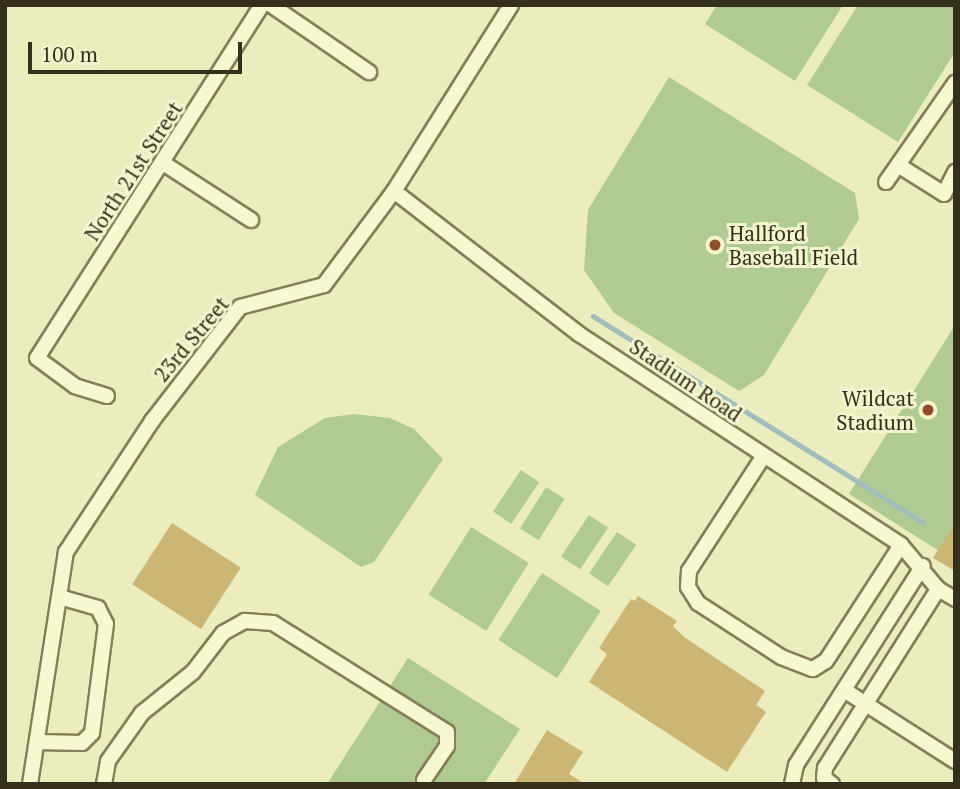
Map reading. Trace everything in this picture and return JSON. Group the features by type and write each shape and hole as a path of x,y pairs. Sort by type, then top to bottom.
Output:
{"street":[{"name":"North 21st Street","path":"107,396 75,386 37,358 262,5"},
{"path":"271,5 369,72"},
{"name":"23rd Street","path":"30,784 66,552 152,421 240,307 324,285 394,191 511,5"},
{"path":"886,182 955,83"},
{"path":"163,163 251,220"},
{"path":"898,165 949,197 955,172"},
{"name":"Stadium Road","path":"394,191 579,334 762,457 901,545 923,566 938,589 955,599"},
{"path":"762,457 689,571 688,587 698,603 781,657 813,669 826,661 901,545"},
{"path":"792,784 796,765 923,566"},
{"path":"828,781 825,768 938,589"},
{"path":"37,742 82,743 92,733 106,624 98,608 60,597"},
{"path":"104,784 108,761 142,713 193,672 223,634 245,621 273,623 447,732 447,747 424,780"},
{"path":"844,690 955,761"}],"green space":[{"path":"717,5 843,5 795,81 705,24"},
{"path":"858,5 955,5 955,52 898,142 807,85"},
{"name":"Hallford Baseball Field","path":"669,77 855,193 859,219 764,375 739,391 614,313 584,270 588,210"},
{"name":"Wildcat Stadium","path":"955,325 955,561 849,494"},
{"path":"354,414 390,418 414,429 443,459 374,562 361,567 255,495 278,447 325,418"},
{"path":"521,470 539,482 511,524 493,511"},
{"path":"546,487 565,499 539,540 520,529"},
{"path":"589,515 608,528 580,569 561,556"},
{"path":"471,527 529,563 486,631 429,595"},
{"path":"617,532 636,545 608,586 589,573"},
{"path":"542,573 601,611 557,678 498,640"},
{"path":"408,658 520,729 484,784 327,784"}],"building":[{"path":"172,523 241,568 201,629 132,584"},
{"path":"955,523 955,571 933,558"},
{"path":"638,596 677,621 673,626 684,637 765,691 756,705 766,712 727,772 589,682 607,654 599,648 631,599 635,601"},
{"path":"547,730 583,752 569,774 585,784 514,784"}],"waterway":[{"path":"593,316 923,522"}],"place":[{"name":"Hallford Baseball Field","path":"715,245"},
{"name":"Wildcat Stadium","path":"928,410"}]}
